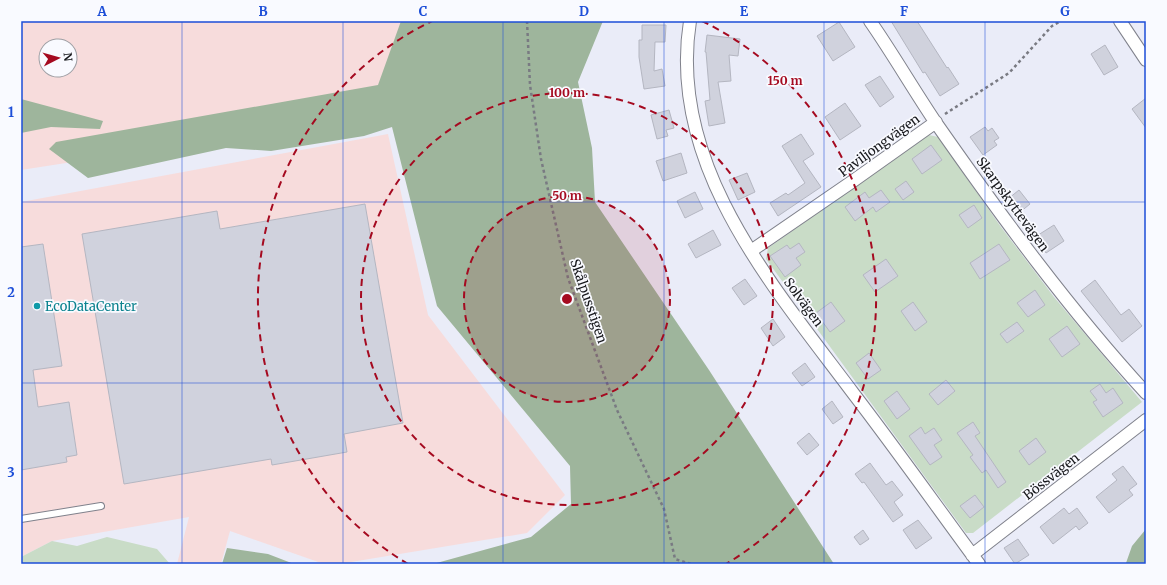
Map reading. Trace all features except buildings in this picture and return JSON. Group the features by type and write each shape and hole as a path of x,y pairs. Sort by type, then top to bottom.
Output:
{"street":[{"name":"Solvägen","path":"690,21 688,85 697,134 713,183 727,213 794,314 976,559"},
{"name":"Skarpskyttevägen","path":"870,21 936,122 1047,276 1122,367 1146,393"},
{"path":"1120,21 1146,60"},
{"name":"Paviljongvägen","path":"751,251 936,122"},
{"name":"Bössvägen","path":"976,559 1146,420"}],"lane":[{"path":"21,519 101,506"}],"path":[{"name":"Skålpusstigen","path":"527,21 530,85 540,160 568,278 617,410 664,509 675,559 691,564"},
{"path":"950,111 1009,74 1052,26 1061,21"}],"shaded area":[{"path":"21,21 489,21 492,97 21,170"},
{"path":"388,134 428,315 565,495 527,533 339,564 324,564 230,531 221,564 177,564 189,517 52,541 21,557 21,202"}],"green space":[{"path":"401,21 603,21 578,82 592,148 595,202 709,370 834,564 433,564 531,537 571,504 570,466 437,306 392,127 364,136 271,151 226,148 88,178 49,149 56,142 378,85"},
{"path":"21,99 103,121 100,129 51,127 21,133"},
{"path":"929,135 938,137 1001,227 1054,297 1142,402 973,533 966,533 766,259 768,248"},
{"path":"1146,529 1146,564 1126,563 1132,546"},
{"path":"107,537 157,549 170,564 21,564 21,557 52,541 77,546"},
{"path":"227,548 268,554 294,564 222,564"}],"place":[{"name":"EcoDataCenter","path":"37,306"}]}
